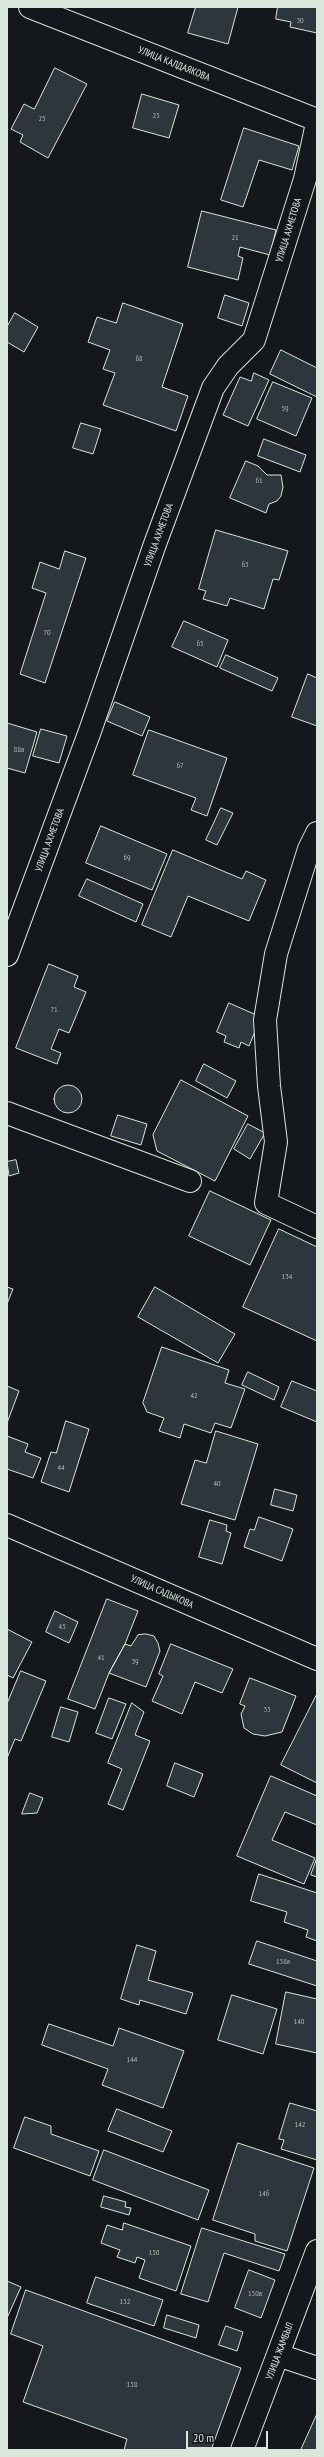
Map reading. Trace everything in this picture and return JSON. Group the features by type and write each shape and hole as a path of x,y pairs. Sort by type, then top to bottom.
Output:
{"street":[{"name":"УЛИЦА КАЛДАЯКОВА","path":"30,7 317,121"},
{"name":"УЛИЦА АХМЕТОВА","path":"7,955 90,731 155,544 213,388 228,366 254,340 302,186 317,121"},
{"path":"317,833 308,849 276,954 265,1020 269,1086 276,1142 266,1203 317,1227"},
{"path":"7,1113 190,1181"},
{"name":"УЛИЦА САДЫКОВА","path":"7,1525 317,1659"},
{"name":"УЛИЦА ЖАМБЫЛ","path":"242,2450 317,2251"},
{"path":"278,2355 317,2368"}],"building":[{"path":"196,7 238,7 228,44 188,33"},
{"path":"278,7 317,7 317,33 290,27 291,22 276,19"},
{"path":"55,68 87,84 48,158 20,142 23,135 11,129 24,104 34,109"},
{"path":"142,94 179,105 169,138 133,128"},
{"path":"244,128 299,146 292,170 259,160 243,207 221,200"},
{"path":"202,211 276,230 270,255 240,247 238,256 243,258 238,280 188,267"},
{"path":"225,295 249,303 242,326 218,318"},
{"path":"123,303 183,324 162,387 188,396 176,431 103,405 115,373 103,369 110,350 88,342 97,317 116,323"},
{"path":"15,313 38,327 24,352 7,342 7,327"},
{"path":"281,350 317,368 317,397 270,374"},
{"path":"254,373 269,380 248,426 223,415 240,377 251,381"},
{"path":"273,382 312,398 296,436 257,419"},
{"path":"81,423 101,429 93,454 73,448"},
{"path":"264,439 306,455 300,472 258,456"},
{"path":"246,461 258,466 267,475 281,475 283,487 281,496 277,501 269,504 266,513 230,498"},
{"path":"216,530 288,551 279,580 273,579 264,609 230,598 227,606 203,599 206,591 199,589"},
{"path":"65,551 86,558 45,683 20,674 46,593 32,588 40,562 59,569"},
{"path":"184,621 228,640 217,667 172,647"},
{"path":"226,655 278,678 272,691 220,668"},
{"path":"308,674 317,678 317,726 292,717"},
{"path":"115,702 150,717 142,736 107,721"},
{"path":"7,723 37,732 25,773 7,768"},
{"path":"41,729 67,736 59,763 33,756"},
{"path":"149,730 227,758 207,816 191,810 196,798 133,775"},
{"path":"221,808 233,813 217,845 206,840"},
{"path":"101,826 167,854 152,890 86,863"},
{"path":"173,850 242,879 246,871 266,880 249,921 188,896 171,937 142,925"},
{"path":"87,879 143,904 136,922 79,896"},
{"path":"49,964 78,976 74,987 86,992 69,1033 59,1029 51,1049 61,1053 57,1064 16,1048"},
{"path":"229,1003 261,1017 249,1046 241,1042 239,1048 224,1042 226,1036 217,1032"},
{"path":"204,1064 236,1081 227,1098 196,1081"},
{"path":"181,1080 248,1116 215,1181 157,1151 153,1135"},
{"path":"68,1085 78,1089 82,1099 78,1109 68,1113 58,1109 54,1099 58,1089"},
{"path":"118,1115 147,1124 141,1145 111,1136"},
{"path":"248,1124 265,1133 250,1159 234,1149"},
{"path":"16,1160 19,1173 9,1176 7,1162"},
{"path":"210,1191 271,1220 250,1265 189,1236"},
{"path":"279,1229 317,1247 317,1341 243,1307"},
{"path":"7,1287 13,1289 7,1304"},
{"path":"155,1287 235,1334 218,1363 138,1317"},
{"path":"162,1347 229,1370 225,1383 245,1389 231,1428 215,1423 211,1433 184,1424 180,1438 159,1431 164,1418 147,1412 143,1403"},
{"path":"248,1372 279,1387 274,1400 242,1385"},
{"path":"292,1381 317,1391 317,1422 281,1407"},
{"path":"7,1386 19,1391 7,1423"},
{"path":"66,1421 89,1429 69,1492 41,1482 51,1452 56,1453"},
{"path":"216,1431 258,1444 235,1520 181,1504 195,1460 206,1463"},
{"path":"7,1436 28,1444 25,1452 41,1458 33,1478 7,1469"},
{"path":"275,1489 297,1495 293,1511 271,1505"},
{"path":"259,1517 293,1529 282,1561 244,1547 250,1529 254,1530"},
{"path":"210,1520 227,1525 226,1531 231,1533 222,1564 199,1557"},
{"path":"107,1599 138,1611 125,1644 109,1673 95,1709 68,1699"},
{"path":"55,1611 78,1622 69,1643 46,1632"},
{"path":"7,1629 32,1642 13,1678 7,1675"},
{"path":"146,1634 154,1636 160,1651 146,1687 109,1673 125,1644 131,1646 138,1635"},
{"path":"171,1644 233,1669 222,1693 195,1682 182,1714 152,1701 163,1676 159,1674"},
{"path":"21,1671 46,1681 21,1741 15,1739 7,1758 7,1704"},
{"path":"250,1678 296,1696 282,1732 265,1736 253,1734 244,1728 241,1714 245,1706 240,1704"},
{"path":"317,1694 317,1783 281,1765"},
{"path":"109,1698 126,1704 112,1739 96,1733"},
{"path":"132,1703 144,1712 135,1735 150,1741 123,1810 108,1804 122,1769 108,1763"},
{"path":"61,1707 78,1712 69,1742 52,1737"},
{"path":"175,1763 203,1774 194,1797 167,1786"},
{"path":"271,1776 317,1796 317,1825 285,1812 272,1840 315,1858 304,1884 237,1856"},
{"path":"30,1793 43,1798 37,1813 22,1814"},
{"path":"317,1858 317,1877 311,1875"},
{"path":"259,1874 317,1893 317,1941 306,1937 308,1930 284,1922 287,1912 251,1901"},
{"path":"257,1941 317,1961 317,1986 249,1964"},
{"path":"137,1945 156,1951 148,1980 193,1993 186,2014 140,2000 139,2005 121,1999"},
{"path":"286,1992 317,1999 317,2053 276,2044"},
{"path":"232,1995 277,2009 263,2054 218,2040"},
{"path":"49,2024 113,2046 119,2028 184,2051 163,2108 102,2085 108,2069 42,2045"},
{"path":"290,2103 317,2111 317,2160 281,2149 284,2140 279,2139"},
{"path":"117,2109 172,2131 163,2152 108,2131"},
{"path":"25,2117 51,2126 51,2134 99,2151 90,2176 14,2148"},
{"path":"238,2143 314,2168 287,2251 255,2241 255,2234 213,2220"},
{"path":"104,2150 209,2190 198,2220 93,2180"},
{"path":"104,2196 126,2202 125,2207 131,2208 129,2215 101,2207"},
{"path":"124,2223 191,2246 176,2291 139,2278 145,2260 137,2257 135,2263 117,2257 120,2250 101,2243 107,2225 122,2230"},
{"path":"202,2228 285,2254 279,2271 224,2253 208,2302 181,2294"},
{"path":"249,2270 275,2280 261,2318 235,2308"},
{"path":"96,2277 163,2300 154,2326 87,2303"},
{"path":"7,2281 21,2287 7,2318"},
{"path":"26,2290 241,2368 211,2450 124,2450 127,2439 23,2402 43,2346 11,2334"},
{"path":"167,2315 199,2325 196,2338 164,2328"},
{"path":"226,2326 243,2332 237,2351 219,2345"},
{"path":"317,2414 317,2450 301,2450"}]}
